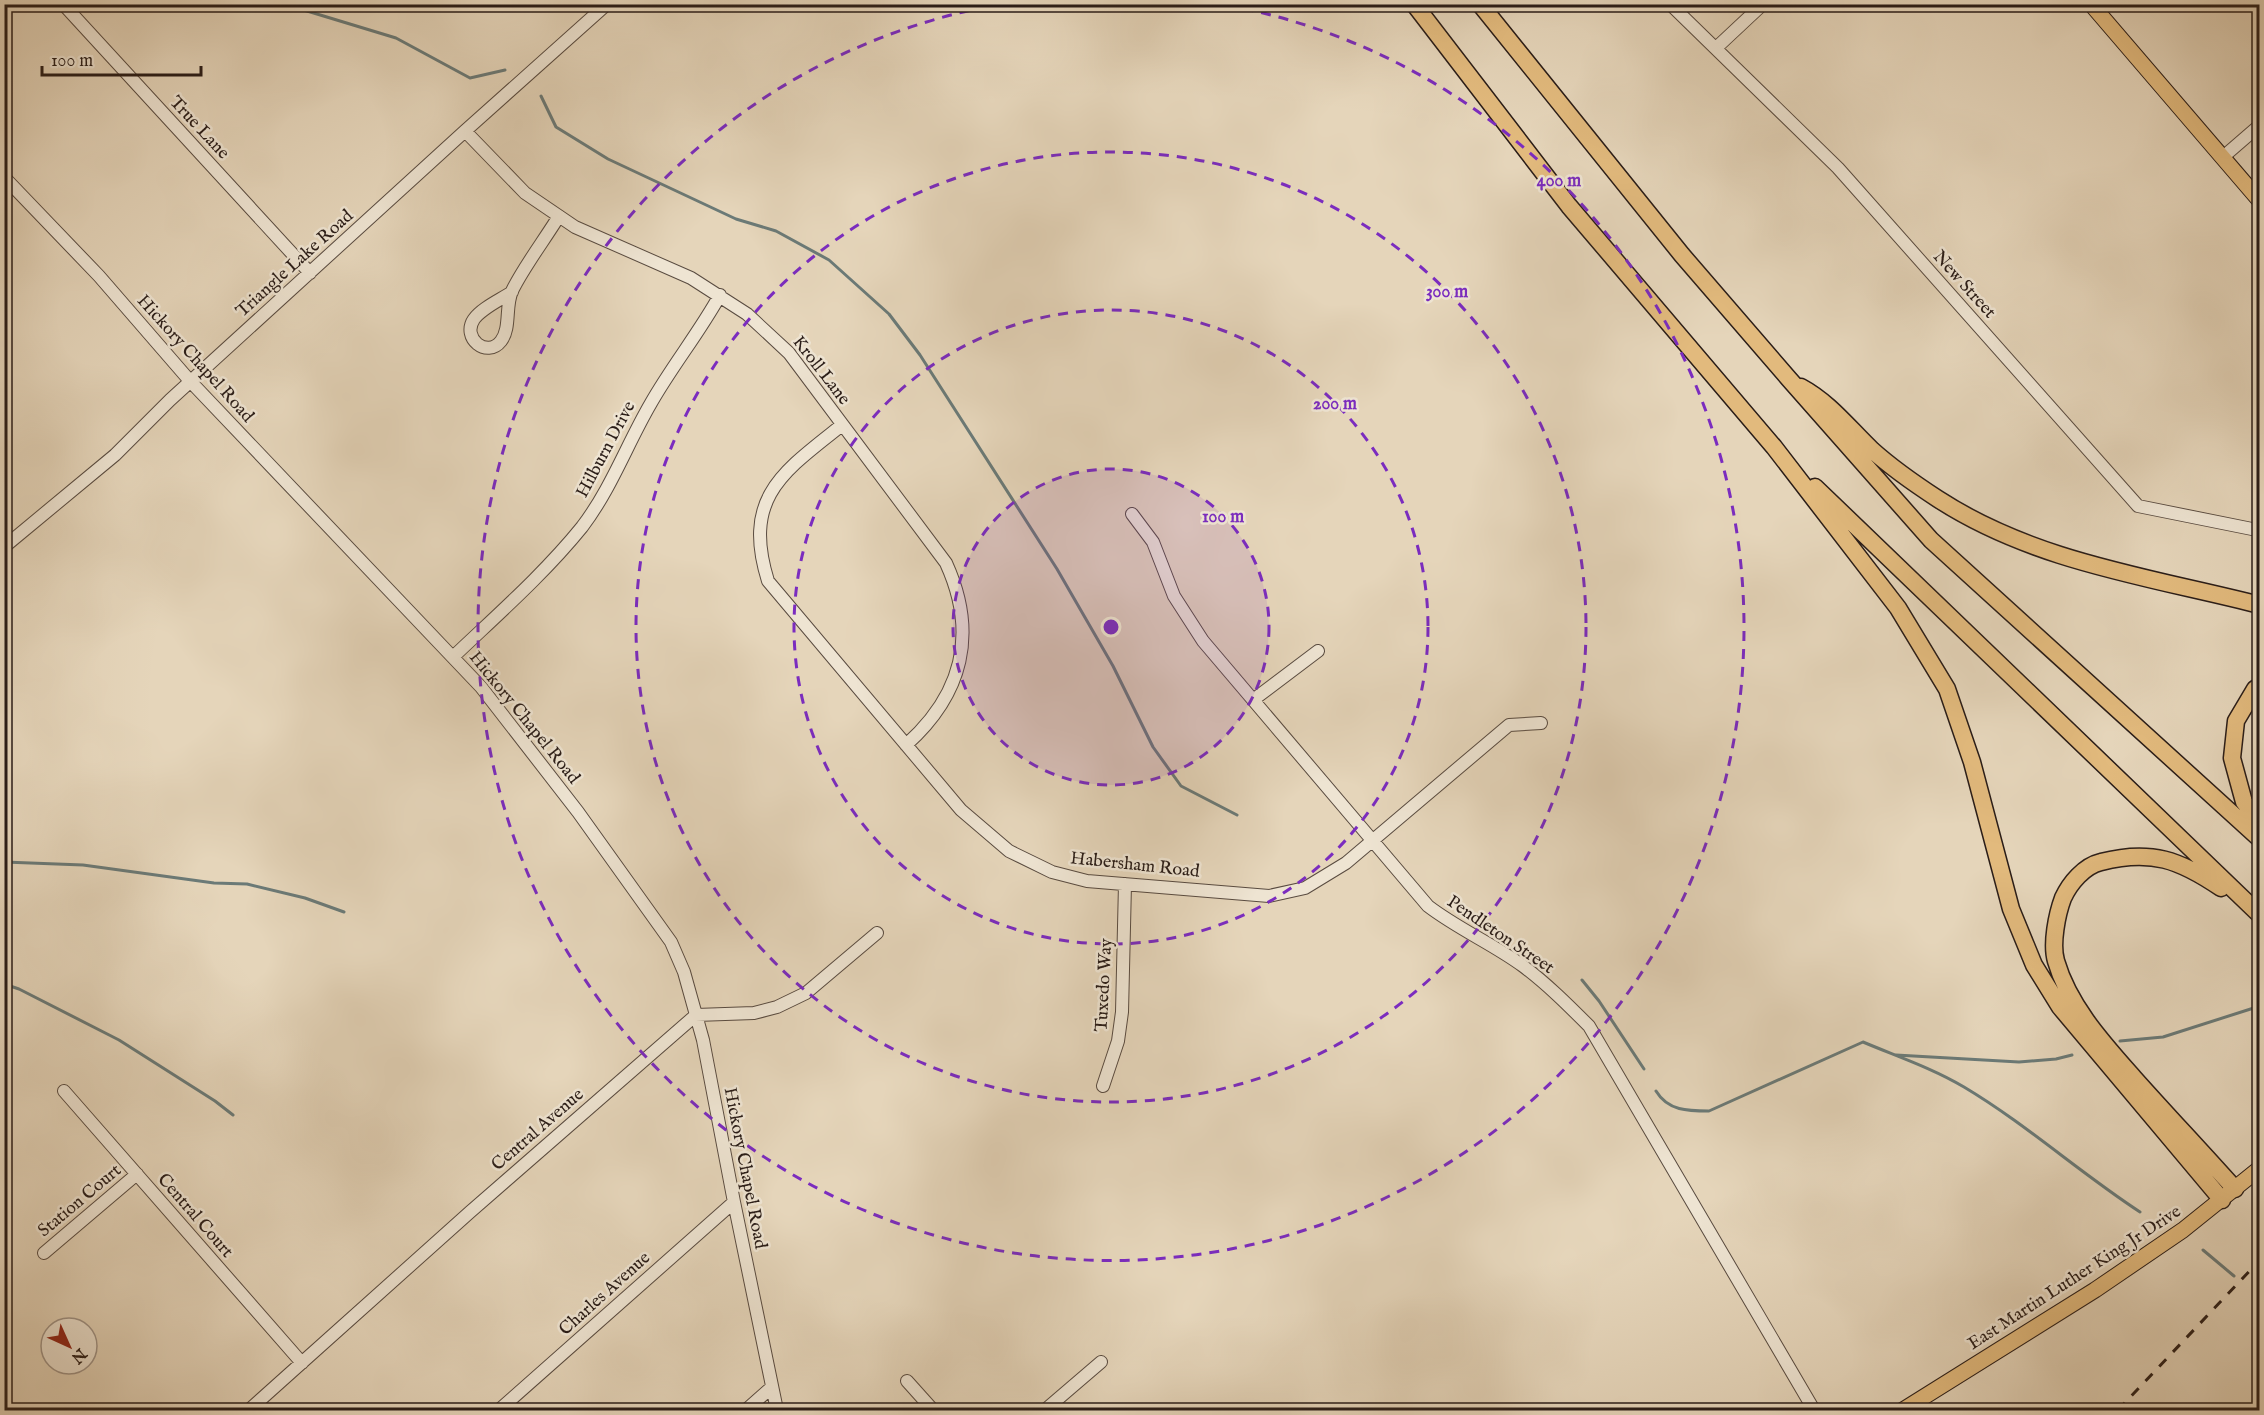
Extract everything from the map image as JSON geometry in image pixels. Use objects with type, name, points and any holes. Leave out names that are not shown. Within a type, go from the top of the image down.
[{"type":"highway","points":[[1414,4],[1569,206],[1774,447],[1898,608],[1947,689],[1972,762],[2011,909],[2034,964],[2054,999],[2229,1195]]},
{"type":"highway","points":[[1480,4],[1682,255],[1788,380],[1931,540],[2259,839]]},
{"type":"highway","points":[[1788,380],[1820,397],[1874,452],[1907,477],[1940,500],[1997,531],[2075,561],[2259,605]]},
{"type":"highway","points":[[1774,447],[2259,915]]},
{"type":"highway","points":[[2259,686],[2236,721],[2232,758],[2244,802],[2259,823]]},
{"type":"highway","points":[[2229,1195],[2078,1009],[2055,958],[2057,914],[2069,885],[2094,864],[2123,856],[2154,856],[2196,871],[2259,915]]},
{"type":"main road","points":[[2091,4],[2259,201]]},
{"type":"main road","name":"East Martin Luther King Jr Drive","points":[[1903,1410],[2095,1290],[2182,1230],[2229,1195],[2259,1168]]},
{"type":"street","name":"True Lane","points":[[63,4],[310,273]]},
{"type":"street","name":"Triangle Lake Road","points":[[4,547],[115,455],[190,381],[607,4]]},
{"type":"street","name":"New Street","points":[[1670,4],[1838,168],[2138,506],[2257,530],[2259,527]]},
{"type":"street","points":[[1716,48],[1763,4]]},
{"type":"street","points":[[2223,157],[2259,125]]},
{"type":"street","name":"Kroll Lane","points":[[465,131],[525,193],[575,227],[691,278],[747,314],[789,352],[946,563],[960,603],[963,642],[955,678],[936,714],[906,745]]},
{"type":"street","name":"Hickory Chapel Road","points":[[4,177],[99,276],[190,381],[481,687],[578,812],[671,942],[684,972],[703,1040],[777,1410]]},
{"type":"street","points":[[512,292],[476,316],[470,331],[471,337],[481,346],[487,348],[494,346],[503,338],[512,292],[559,216]]},
{"type":"street","name":"Hilburn Drive","points":[[453,657],[554,559],[583,525],[606,492],[652,400],[720,296]]},
{"type":"street","name":"Habersham Road","points":[[842,425],[788,467],[773,487],[760,523],[759,541],[768,581],[961,810],[1009,851],[1052,872],[1087,881],[1269,896],[1305,888],[1346,862],[1509,725],[1541,723]]},
{"type":"street","name":"Pendleton Street","points":[[1132,514],[1153,542],[1174,596],[1197,632],[1371,842],[1428,906],[1455,926],[1522,966],[1561,998],[1589,1026],[1814,1410]]},
{"type":"street","points":[[1253,700],[1318,651]]},
{"type":"street","name":"Tuxedo Way","points":[[1103,1086],[1115,1055],[1121,1022],[1125,884]]},
{"type":"street","points":[[696,1015],[754,1013],[777,1007],[806,993],[877,933]]},
{"type":"street","name":"Central Avenue","points":[[249,1410],[628,1072],[696,1015]]},
{"type":"street","name":"Central Court","points":[[63,1091],[302,1363]]},
{"type":"street","name":"Station Court","points":[[44,1253],[137,1174]]},
{"type":"street","name":"Charles Avenue","points":[[499,1410],[734,1202]]},
{"type":"street","points":[[1045,1410],[1101,1362]]},
{"type":"street","points":[[907,1380],[933,1410]]},
{"type":"street","points":[[746,1410],[772,1387]]},
{"type":"waterway","points":[[284,4],[396,38],[470,78],[505,70]]},
{"type":"waterway","points":[[541,96],[556,127],[608,159],[736,219],[776,231],[829,260],[889,314],[920,355],[1057,569],[1113,666],[1153,747],[1181,786],[1237,815]]},
{"type":"waterway","points":[[4,862],[83,865],[214,883],[247,884],[305,898],[344,912]]},
{"type":"waterway","points":[[1582,980],[1599,1001],[1644,1069]]},
{"type":"waterway","points":[[4,984],[19,989],[119,1040],[215,1101],[233,1115]]},
{"type":"waterway","points":[[2120,1041],[2163,1037],[2260,1006]]},
{"type":"waterway","points":[[1656,1091],[1666,1103],[1679,1109],[1709,1111],[1863,1042],[1927,1068],[1987,1101],[2140,1212]]},
{"type":"waterway","points":[[1896,1055],[2019,1062],[2056,1059],[2072,1055]]},
{"type":"waterway","points":[[2203,1250],[2234,1276]]},
{"type":"railway","points":[[2118,1410],[2260,1260]]}]
